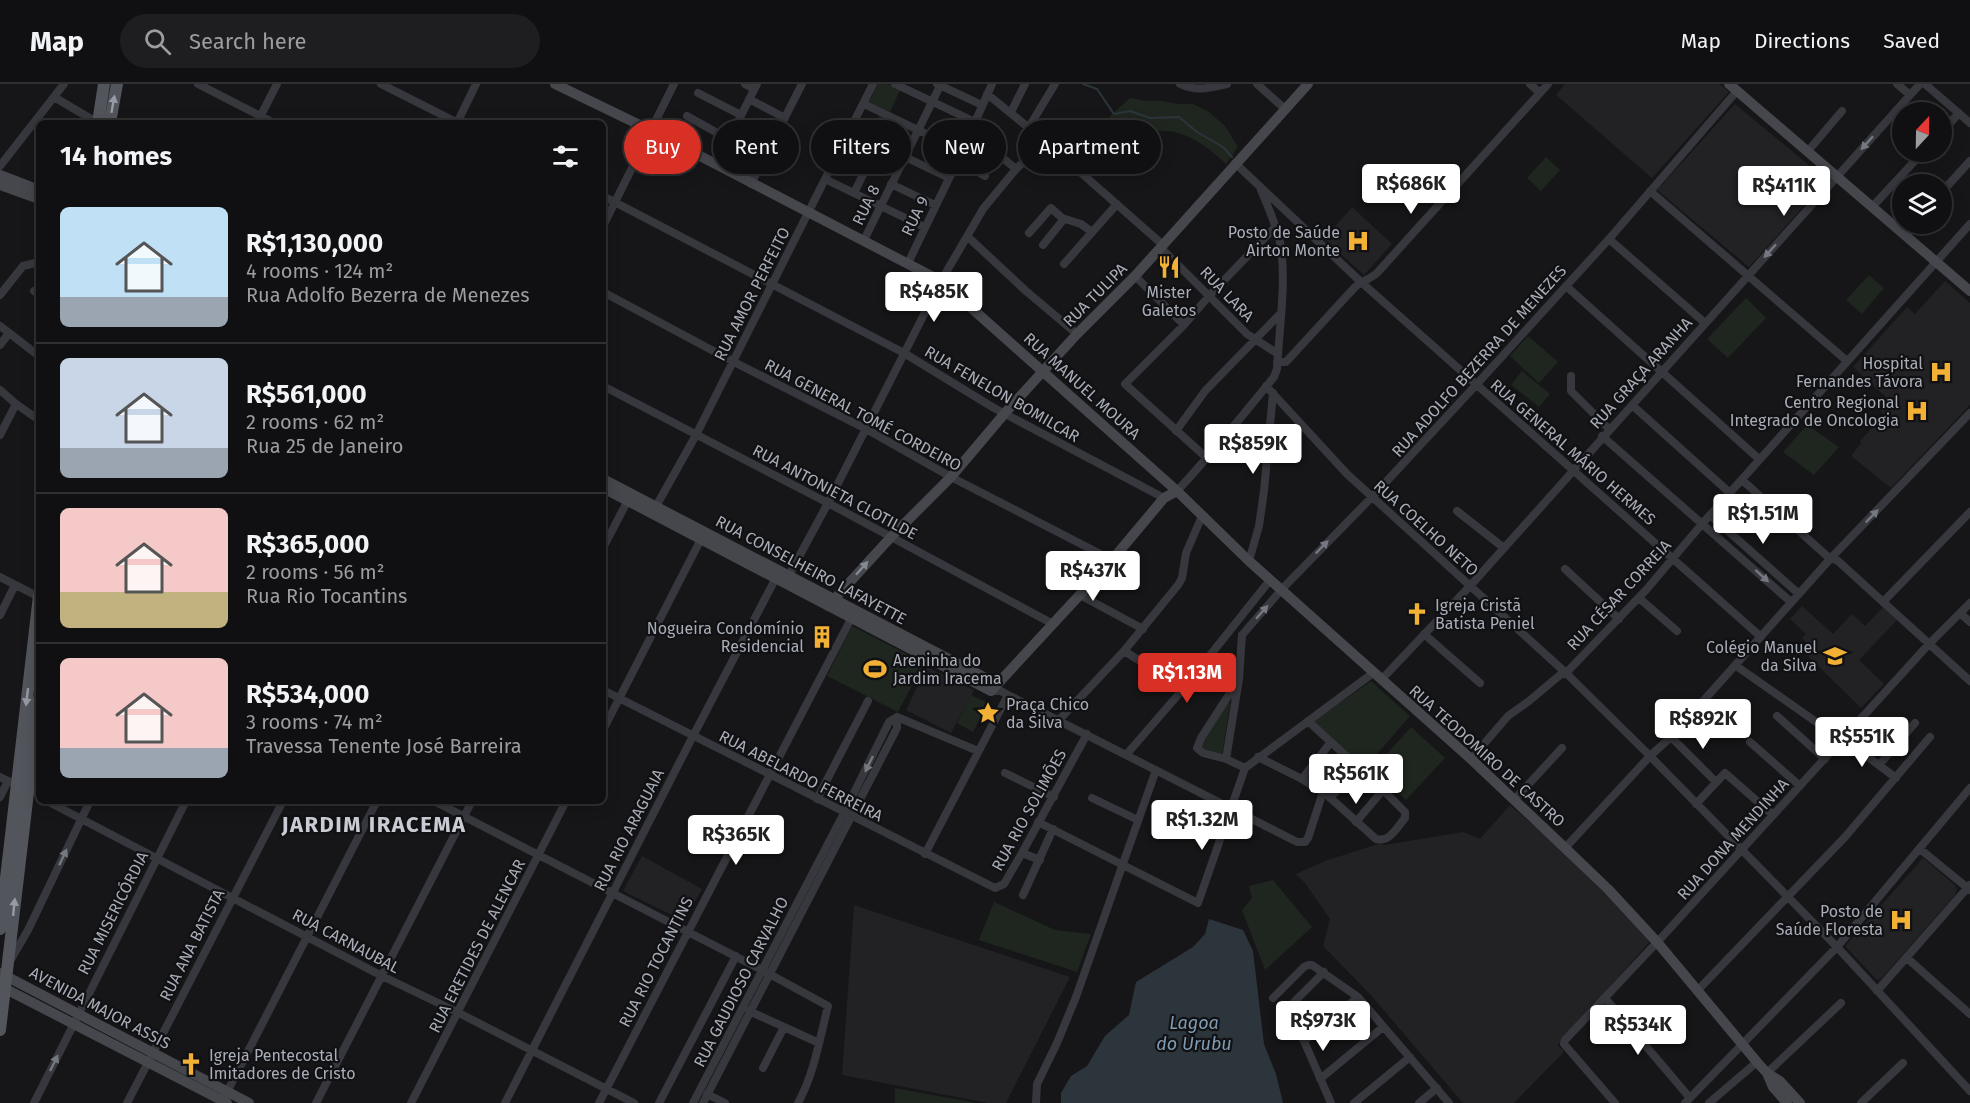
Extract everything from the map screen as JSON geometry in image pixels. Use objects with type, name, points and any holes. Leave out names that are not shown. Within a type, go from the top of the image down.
[{"type":"main road","points":[[98,120],[104,84]]},
{"type":"main road","points":[[111,120],[117,84]]},
{"type":"main road","points":[[0,929],[36,623]]},
{"type":"main road","points":[[0,1030],[17,786],[36,711]]},
{"type":"street","points":[[0,166],[64,84]]},
{"type":"street","points":[[198,84],[259,119],[277,84]]},
{"type":"street","points":[[381,84],[451,120]]},
{"type":"street","points":[[456,120],[476,84]]},
{"type":"street","name":"RUA MANUEL MOURA","points":[[555,84],[629,120]]},
{"type":"street","points":[[655,120],[674,84]]},
{"type":"street","points":[[738,120],[756,87],[745,84]]},
{"type":"street","points":[[751,184],[802,84]]},
{"type":"street","name":"RUA AMOR PERFEITO","points":[[654,510],[734,362],[873,84]]},
{"type":"street","points":[[895,84],[971,120]]},
{"type":"street","name":"RUA 9","points":[[976,120],[992,84]]},
{"type":"street","points":[[1011,112],[1025,84]]},
{"type":"street","points":[[1033,120],[1055,84]]},
{"type":"street","points":[[1180,84],[1200,90],[1227,84]]},
{"type":"street","points":[[1257,84],[1285,109]]},
{"type":"street","name":"RUA TULIPA","points":[[831,602],[951,477],[1005,413],[1077,334],[1162,247],[1308,84]]},
{"type":"street","points":[[1530,84],[1540,93]]},
{"type":"street","points":[[1277,358],[1286,362],[1361,282],[1377,273],[1548,84]]},
{"type":"street","points":[[1897,84],[1910,95]]},
{"type":"street","name":"RUA GRAÇA ARANHA","points":[[1122,863],[1198,903],[1245,768],[1308,721],[1377,676],[1424,634],[1504,549],[1602,436],[1920,84]]},
{"type":"street","points":[[1925,84],[1970,123]]},
{"type":"street","points":[[938,85],[982,105]]},
{"type":"street","name":"RUA 8","points":[[911,145],[938,85]]},
{"type":"street","points":[[1733,87],[1892,223]]},
{"type":"street","name":"RUA ADOLFO BEZERRA DE MENEZES","points":[[1242,635],[1282,589],[1372,497],[1566,286],[1650,191],[1733,87]]},
{"type":"street","points":[[698,93],[741,115]]},
{"type":"street","name":"RUA LARA","points":[[987,94],[1021,120]]},
{"type":"street","points":[[54,97],[93,120]]},
{"type":"street","points":[[749,99],[785,118]]},
{"type":"street","points":[[864,104],[923,132]]},
{"type":"street","points":[[1808,151],[1842,111]]},
{"type":"street","points":[[1952,121],[1959,113]]},
{"type":"street","points":[[687,116],[713,131]]},
{"type":"street","points":[[911,160],[949,178]]},
{"type":"street","points":[[1006,161],[1016,169]]},
{"type":"street","points":[[1952,181],[1970,161]]},
{"type":"street","points":[[1873,206],[1914,162]]},
{"type":"street","name":"RUA GENERAL MÁRIO HERMES","points":[[1235,164],[1361,282],[1761,637]]},
{"type":"street","name":"RUA RIO ARAGUAIA","points":[[505,1103],[693,736],[782,577],[828,503],[941,281],[983,209],[1016,169]]},
{"type":"street","points":[[606,220],[629,174]]},
{"type":"street","name":"RUA MANUEL MOURA","points":[[733,174],[908,262],[941,281],[1177,491]]},
{"type":"street","points":[[854,193],[863,174]]},
{"type":"street","name":"RUA 8","points":[[864,240],[896,174]]},
{"type":"street","name":"RUA 9","points":[[908,262],[951,174]]},
{"type":"street","name":"RUA LARA","points":[[1083,174],[1162,247],[1247,334],[1277,358]]},
{"type":"street","points":[[0,175],[36,189]]},
{"type":"street","points":[[825,180],[924,227]]},
{"type":"street","points":[[891,184],[935,205]]},
{"type":"street","points":[[0,185],[36,198]]},
{"type":"street","points":[[925,854],[978,751],[999,690],[1053,624],[1112,560],[1164,498],[1177,491],[1208,459],[1274,377],[1282,286],[1280,245],[1276,226],[1259,185]]},
{"type":"street","points":[[1650,191],[1847,361]]},
{"type":"street","name":"RUA FENELON BOMILCAR","points":[[606,198],[904,353],[1005,413],[1164,498]]},
{"type":"street","points":[[1064,264],[1117,204]]},
{"type":"street","points":[[1029,233],[1051,207],[1064,219],[1081,224],[1092,232]]},
{"type":"street","points":[[1043,245],[1064,219]]},
{"type":"street","name":"RUA CÉSAR CORREIA","points":[[1471,759],[1508,716],[1530,701],[1560,675],[1566,673],[1639,598],[1759,459],[1970,224]]},
{"type":"street","points":[[1208,459],[1125,384],[1184,325],[1276,226]]},
{"type":"street","points":[[1905,234],[1970,291]]},
{"type":"street","points":[[968,237],[1077,334]]},
{"type":"street","points":[[1608,239],[1705,323]]},
{"type":"street","points":[[0,295],[23,266],[35,263]]},
{"type":"street","points":[[1135,276],[1184,325]]},
{"type":"street","points":[[1566,286],[1759,459]]},
{"type":"street","name":"RUA GENERAL TOMÉ CORDEIRO","points":[[606,294],[1112,560]]},
{"type":"street","points":[[1176,431],[1205,391],[1280,314]]},
{"type":"street","points":[[0,326],[36,354]]},
{"type":"street","points":[[0,345],[9,333]]},
{"type":"street","points":[[1571,376],[1570,392],[1610,429]]},
{"type":"street","name":"RUA COELHO NETO","points":[[1266,387],[1328,454],[1372,497],[1566,673],[1650,756],[1837,948],[1970,1091]]},
{"type":"street","name":"RUA ANTONIETA CLOTILDE","points":[[606,388],[1053,624]]},
{"type":"street","points":[[0,390],[36,418]]},
{"type":"street","points":[[1249,561],[1259,526],[1274,393]]},
{"type":"street","points":[[0,435],[16,404]]},
{"type":"street","points":[[1632,405],[1730,493]]},
{"type":"street","points":[[1565,848],[1650,756],[1671,737],[1831,558],[1970,413]]},
{"type":"street","points":[[1602,436],[1791,602]]},
{"type":"street","points":[[1742,480],[1831,558],[1838,561],[1970,681]]},
{"type":"street","name":"RUA CONSELHEIRO LAFAYETTE","points":[[606,481],[630,497],[782,577],[1297,842],[1305,842],[1308,838],[1323,792]]},
{"type":"street","name":"RUA CONSELHEIRO LAFAYETTE","points":[[606,489],[630,497]]},
{"type":"street","name":"RUA TEODOMIRO DE CASTRO","points":[[1177,491],[1249,561],[1471,759],[1608,889],[1657,942],[1767,1073]]},
{"type":"street","points":[[606,542],[630,497]]},
{"type":"street","name":"RUA CONSELHEIRO LAFAYETTE","points":[[654,510],[701,539],[782,577]]},
{"type":"street","points":[[1457,511],[1504,549]]},
{"type":"street","points":[[1883,603],[1970,512]]},
{"type":"street","points":[[1710,515],[1799,594]]},
{"type":"street","points":[[1059,720],[1124,651],[1182,578],[1186,553],[1202,516]]},
{"type":"street","points":[[606,724],[701,539]]},
{"type":"street","points":[[1565,569],[1619,619]]},
{"type":"street","points":[[0,578],[36,596]]},
{"type":"street","points":[[1126,755],[1184,688],[1270,580]]},
{"type":"street","points":[[0,615],[15,585]]},
{"type":"street","points":[[1080,595],[1143,629]]},
{"type":"street","points":[[1639,598],[1677,631]]},
{"type":"street","name":"RUA DONA MENDINHA","points":[[1615,1103],[1564,1042],[1929,644],[1970,603]]},
{"type":"street","points":[[1960,613],[1970,622]]},
{"type":"street","name":"RUA RIO TOCANTINS","points":[[599,1103],[854,614]]},
{"type":"street","points":[[1226,759],[1239,679],[1242,635],[1233,628]]},
{"type":"street","points":[[1424,634],[1480,683]]},
{"type":"street","points":[[1124,651],[1184,688]]},
{"type":"street","points":[[1735,665],[1836,736],[1844,738],[1896,778]]},
{"type":"street","points":[[1239,679],[1197,748],[1203,753],[1226,759],[1245,768]]},
{"type":"street","name":"RUA ABELARDO FERREIRA","points":[[606,692],[988,885]]},
{"type":"street","points":[[817,799],[868,701]]},
{"type":"street","points":[[1778,716],[1825,759]]},
{"type":"street","name":"RUA GAUDIOSO CARVALHO","points":[[693,1103],[897,728],[897,717],[978,751]]},
{"type":"street","points":[[1258,757],[1323,792],[1379,840],[1387,839],[1406,815],[1383,790],[1308,721]]},
{"type":"street","points":[[1880,765],[1915,723]]},
{"type":"street","name":"RUA RIO SOLIMÕES","points":[[988,885],[995,888],[1004,884],[1087,734]]},
{"type":"street","points":[[1671,737],[1716,782]]},
{"type":"street","points":[[1697,991],[1845,837],[1930,737]]},
{"type":"street","points":[[1302,779],[1331,742]]},
{"type":"street","points":[[1750,742],[1800,786]]},
{"type":"street","points":[[1514,800],[1562,748]]},
{"type":"street","points":[[1330,798],[1358,767]]},
{"type":"street","points":[[1036,1103],[1037,1084],[1058,1043],[1076,997],[1156,770]]},
{"type":"street","points":[[1005,773],[1054,797]]},
{"type":"street","points":[[1696,804],[1725,773],[1773,815]]},
{"type":"street","points":[[0,777],[36,796]]},
{"type":"street","points":[[0,797],[17,786]]},
{"type":"street","points":[[1605,998],[1687,1100],[1837,948],[1970,788]]},
{"type":"street","points":[[1356,822],[1383,790]]},
{"type":"street","points":[[1092,798],[1138,820]]},
{"type":"street","name":"RUA CARNAUBAL","points":[[53,804],[382,976],[633,1103]]},
{"type":"street","points":[[4,978],[88,804]]},
{"type":"street","name":"RUA MISERICÓRDIA","points":[[34,1103],[184,804]]},
{"type":"street","name":"RUA ANA BATISTA","points":[[127,1103],[281,804]]},
{"type":"street","points":[[224,1099],[375,804]]},
{"type":"street","points":[[440,804],[736,956],[828,1006],[804,1093],[798,1103]]},
{"type":"street","points":[[316,1103],[470,804]]},
{"type":"street","name":"RUA ERETIDES DE ALENCAR","points":[[411,1103],[457,1012],[494,946],[564,804]]},
{"type":"street","points":[[1038,822],[1122,863]]},
{"type":"street","points":[[1023,895],[1053,829]]},
{"type":"street","points":[[1877,991],[1969,888],[1920,849]]},
{"type":"street","points":[[1022,853],[1040,860]]},
{"type":"street","points":[[659,1103],[736,956]]},
{"type":"street","points":[[1907,958],[1970,1014]]},
{"type":"street","points":[[1273,998],[1308,965],[1324,972],[1358,997],[1449,1103]]},
{"type":"street","name":"RUA GAUDIOSO CARVALHO","points":[[703,1103],[750,1011],[765,972]]},
{"type":"street","points":[[1294,1002],[1324,972]]},
{"type":"street","name":"AVENIDA MAJOR ASSIS","points":[[4,978],[224,1099],[249,1103]]},
{"type":"street","points":[[1304,1041],[1358,997]]},
{"type":"street","points":[[1767,1073],[1841,1003]]},
{"type":"street","points":[[750,1011],[819,1043]]},
{"type":"street","points":[[1289,1015],[1304,1041],[1331,1103]]},
{"type":"street","points":[[763,1068],[784,1027]]},
{"type":"street","points":[[1320,1079],[1383,1027]]},
{"type":"street","points":[[1354,1103],[1410,1057]]},
{"type":"street","points":[[1709,1103],[1757,1062]]},
{"type":"street","points":[[1862,1103],[1903,1063]]},
{"type":"street","points":[[1767,1073],[1773,1087],[1787,1103]]},
{"type":"street","points":[[1767,1073],[1780,1080],[1800,1103]]},
{"type":"street","points":[[1419,1103],[1437,1088]]},
{"type":"street","points":[[707,1094],[725,1103]]},
{"type":"shaded area","points":[[878,84],[888,84],[900,90],[890,112],[869,102]]},
{"type":"shaded area","points":[[1565,84],[1720,84],[1729,92],[1652,178],[1556,95]]},
{"type":"shaded area","points":[[1130,98],[1193,104],[1209,112],[1225,126],[1238,147],[1226,164],[1187,136],[1161,131],[1161,120],[1108,120]]},
{"type":"shaded area","points":[[1735,104],[1827,180],[1749,267],[1657,190]]},
{"type":"shaded area","points":[[879,115],[890,120],[877,120]]},
{"type":"shaded area","points":[[1546,157],[1560,170],[1541,191],[1527,178]]},
{"type":"shaded area","name":"Posto de Saúde Airton Monte","points":[[1352,207],[1392,244],[1364,275],[1324,239]]},
{"type":"shaded area","points":[[1869,275],[1884,288],[1862,314],[1846,300]]},
{"type":"shaded area","points":[[1945,281],[1970,303],[1970,405],[1891,488],[1851,456],[1861,443],[1860,441],[1884,415],[1877,407],[1886,397],[1853,367],[1907,307],[1915,314]]},
{"type":"shaded area","points":[[1746,298],[1766,318],[1728,358],[1707,339]]},
{"type":"shaded area","points":[[1528,336],[1558,362],[1539,383],[1510,356]]},
{"type":"shaded area","points":[[1522,371],[1550,394],[1539,407],[1511,385]]},
{"type":"shaded area","points":[[1807,425],[1839,447],[1814,475],[1783,452]]},
{"type":"shaded area","name":"Colégio Manuel da Silva","points":[[1802,606],[1833,634],[1852,614],[1865,626],[1883,607],[1897,620],[1859,660],[1884,684],[1861,708],[1804,652],[1810,646],[1802,638],[1806,634],[1790,619]]},
{"type":"shaded area","name":"Areninha do Jardim Iracema","points":[[852,626],[924,663],[898,712],[827,676]]},
{"type":"shaded area","points":[[927,667],[974,690],[951,733],[906,710]]},
{"type":"shaded area","points":[[1371,681],[1410,716],[1364,769],[1313,722]]},
{"type":"shaded area","points":[[971,695],[988,703],[973,732],[957,723]]},
{"type":"shaded area","points":[[1230,703],[1222,756],[1201,748],[1200,742]]},
{"type":"shaded area","points":[[1411,727],[1445,758],[1406,800],[1372,770]]},
{"type":"shaded area","points":[[1510,805],[1600,883],[1652,939],[1558,1045],[1564,1052],[1514,1103],[1463,1103],[1370,994],[1323,946],[1330,919],[1296,874],[1325,861],[1378,844],[1384,845],[1463,832],[1480,839]]},
{"type":"shaded area","points":[[642,856],[702,889],[684,921],[623,891]]},
{"type":"shaded area","name":"Posto de Saúde Floresta","points":[[1923,858],[1955,885],[1957,890],[1881,979],[1877,980],[1846,945]]},
{"type":"shaded area","points":[[1273,880],[1312,927],[1265,970],[1242,910],[1252,898],[1249,886]]},
{"type":"shaded area","points":[[994,902],[1055,930],[1091,934],[1077,972],[979,940]]},
{"type":"shaded area","points":[[854,905],[1070,977],[1006,1103],[988,1103],[842,1075]]},
{"type":"shaded area","points":[[895,1088],[977,1103],[895,1103]]},
{"type":"water","name":"Lagoa do Urubu","points":[[1209,919],[1243,930],[1253,951],[1264,1044],[1276,1074],[1283,1103],[1061,1103],[1061,1093],[1071,1076],[1087,1066],[1105,1036],[1129,1015],[1136,982],[1193,947],[1205,934]]},
{"type":"waterway","points":[[1083,84],[1097,89],[1114,114],[1130,111],[1150,118],[1179,117],[1197,132],[1223,147],[1232,157]]},
{"type":"place","name":"Posto de Saúde Airton Monte","points":[[1358,241]]},
{"type":"place","name":"Mister Galetos","points":[[1169,267]]},
{"type":"place","name":"Hospital Fernandes Távora","points":[[1941,372]]},
{"type":"place","name":"Centro Regional Integrado de Oncologia","points":[[1917,411]]},
{"type":"place","name":"Igreja Cristã Batista Peniel","points":[[1417,614]]},
{"type":"place","name":"Nogueira Condomínio Residencial","points":[[822,637]]},
{"type":"place","name":"Colégio Manuel da Silva","points":[[1835,656]]},
{"type":"place","name":"Areninha do Jardim Iracema","points":[[875,669]]},
{"type":"place","name":"Praça Chico da Silva","points":[[988,713]]},
{"type":"place","name":"Posto de Saúde Floresta","points":[[1901,920]]},
{"type":"place","name":"Igreja Pentecostal Imitadores de Cristo","points":[[191,1064]]},
{"type":"district","name":"JARDIM IRACEMA","points":[[374,824]]}]
